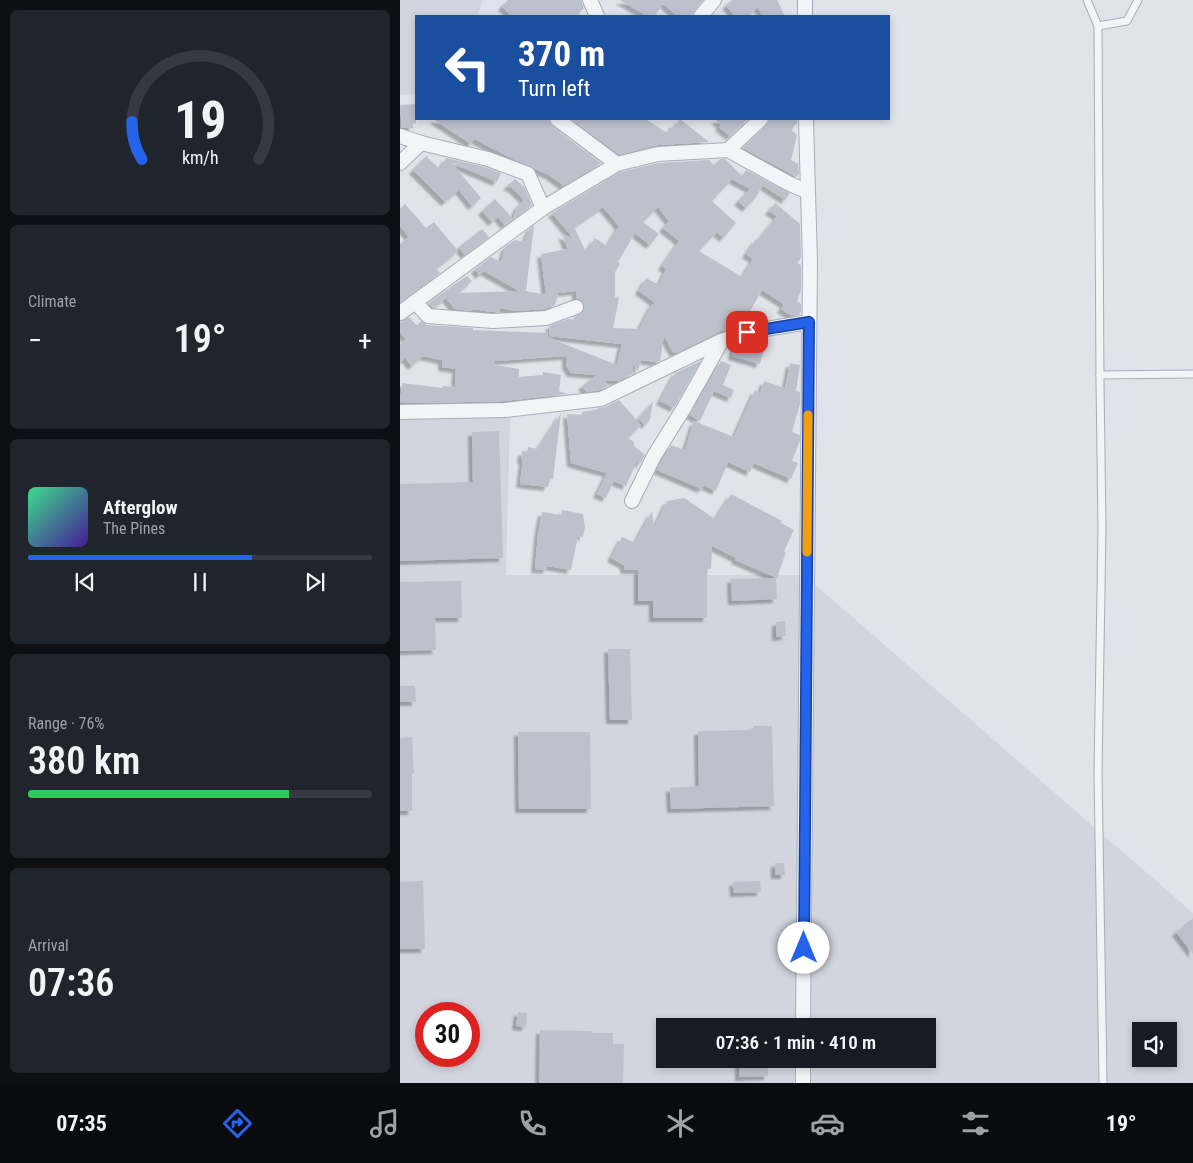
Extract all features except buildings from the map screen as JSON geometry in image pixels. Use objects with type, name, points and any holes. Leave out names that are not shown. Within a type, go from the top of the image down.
[{"type":"street","points":[[590,0],[596,15]]},
{"type":"street","points":[[702,15],[714,0]]},
{"type":"street","points":[[805,0],[805,15]]},
{"type":"street","points":[[558,120],[617,164]]},
{"type":"street","points":[[728,150],[760,120]]},
{"type":"street","points":[[803,1018],[809,322],[806,120]]},
{"type":"street","points":[[400,136],[488,159],[528,174],[543,208]]},
{"type":"street","points":[[400,163],[421,143]]},
{"type":"street","points":[[400,313],[543,208],[617,164],[658,154],[728,150],[808,192]]},
{"type":"street","points":[[415,302],[428,316],[493,321],[546,318],[576,307]]},
{"type":"street","points":[[400,412],[506,410],[602,399],[721,341],[747,332],[809,322]]},
{"type":"street","points":[[632,501],[654,456],[684,408],[721,341]]},
{"type":"street","points":[[803,1068],[803,1083]]},
{"type":"lane","points":[[1087,0],[1098,26],[1102,528],[1098,773],[1103,1083]]},
{"type":"lane","points":[[1098,26],[1127,21],[1138,0]]},
{"type":"lane","points":[[1100,375],[1193,374]]},
{"type":"shaded area","points":[[400,0],[483,0],[477,15],[415,15],[415,94],[400,95]]},
{"type":"shaded area","points":[[400,418],[510,418],[506,575],[804,575],[1193,913],[1193,1083],[400,1083]]},
{"type":"slow traffic","points":[[807,552],[808,415]]},
{"type":"route","points":[[747,332],[809,322],[804,948]]}]
